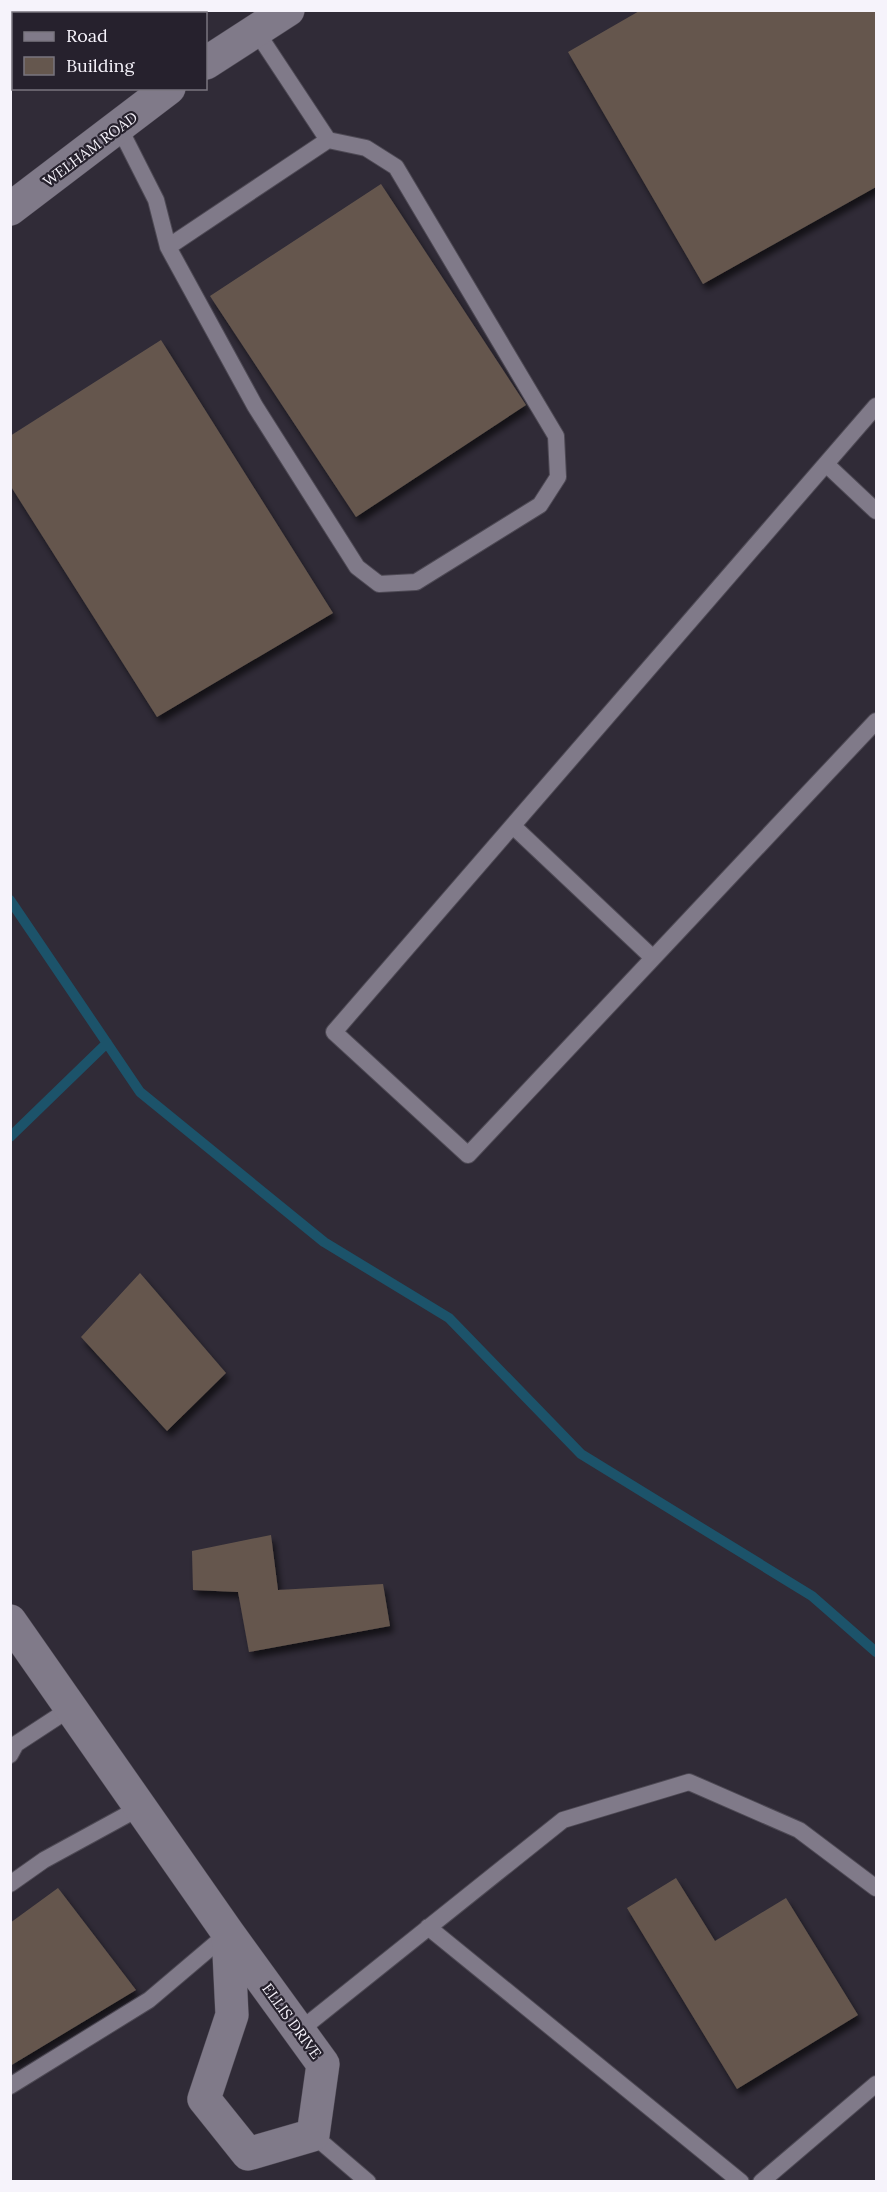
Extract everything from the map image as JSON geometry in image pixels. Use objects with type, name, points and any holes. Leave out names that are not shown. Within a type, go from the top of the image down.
[{"type":"street","points":[[207,62],[288,10]]},
{"type":"street","name":"WELHAM ROAD","points":[[10,209],[119,127],[159,92]]},
{"type":"street","name":"ELLIS DRIVE","points":[[10,1621],[228,1933],[323,2064],[313,2135]]},
{"type":"street","points":[[228,1933],[232,2015],[204,2099],[248,2154],[313,2135]]},
{"type":"lane","points":[[119,127],[156,200],[168,247],[255,406],[357,567],[379,584],[416,582],[540,505],[558,477],[556,436],[396,167],[366,148],[328,140],[256,31]]},
{"type":"lane","points":[[168,247],[328,140]]},
{"type":"lane","points":[[876,406],[334,1032],[468,1155],[876,721]]},
{"type":"lane","points":[[826,465],[876,511]]},
{"type":"lane","points":[[513,826],[653,958]]},
{"type":"lane","points":[[10,1755],[16,1744],[71,1708]]},
{"type":"lane","points":[[299,2031],[563,1820],[689,1782],[799,1830],[876,1888]]},
{"type":"lane","points":[[10,1884],[44,1860],[141,1808]]},
{"type":"lane","points":[[428,1927],[741,2181]]},
{"type":"lane","points":[[10,2085],[149,2000],[228,1933]]},
{"type":"lane","points":[[761,2181],[876,2084]]},
{"type":"lane","points":[[313,2135],[368,2181]]},
{"type":"building","points":[[641,10],[876,10],[876,187],[703,284],[568,52]]},
{"type":"building","points":[[381,184],[526,405],[356,517],[210,296]]},
{"type":"building","points":[[161,340],[333,613],[157,717],[10,485],[10,436]]},
{"type":"building","points":[[140,1273],[226,1373],[167,1431],[81,1337]]},
{"type":"building","points":[[271,1535],[278,1590],[383,1584],[390,1626],[249,1652],[238,1592],[193,1590],[192,1551]]},
{"type":"building","points":[[676,1878],[715,1941],[786,1898],[858,2015],[737,2089],[627,1908]]},
{"type":"building","points":[[58,1888],[136,1990],[10,2066],[10,1923]]},
{"type":"waterway","points":[[10,900],[140,1092],[324,1242],[449,1318],[581,1454],[812,1596],[876,1652]]},
{"type":"waterway","points":[[10,1137],[107,1043]]}]
